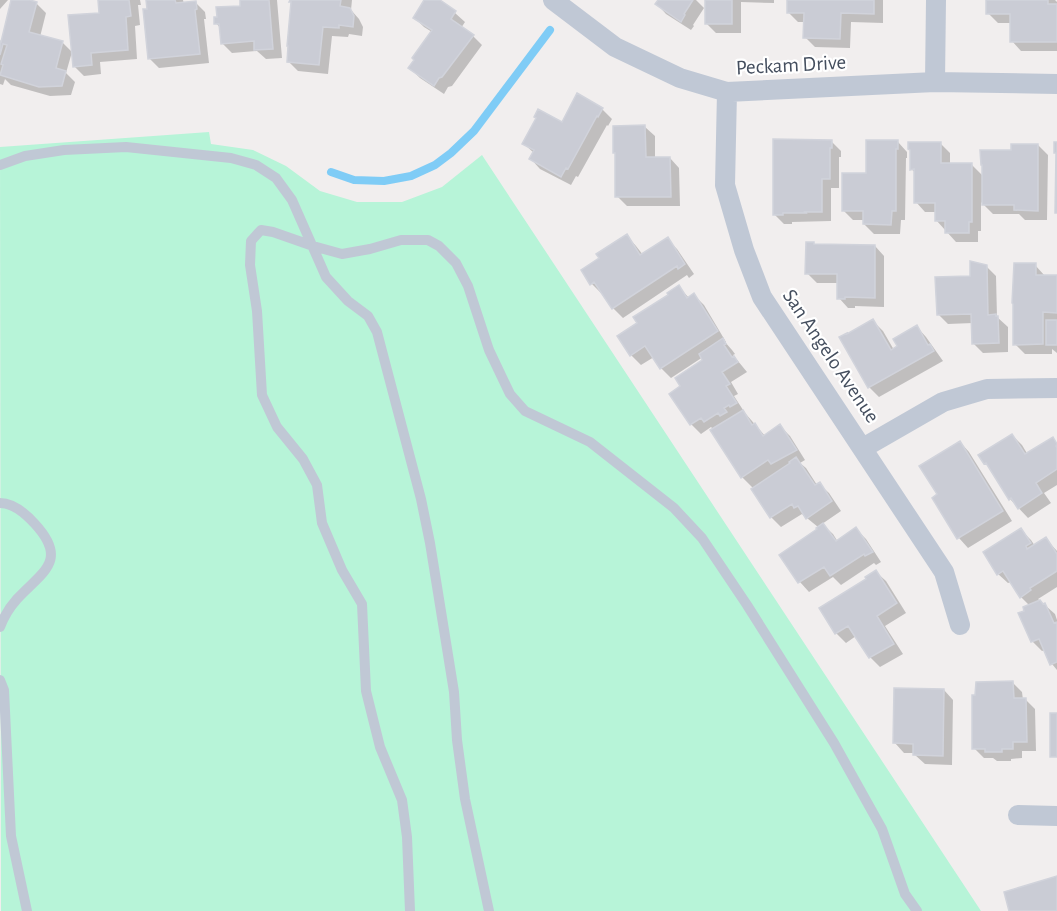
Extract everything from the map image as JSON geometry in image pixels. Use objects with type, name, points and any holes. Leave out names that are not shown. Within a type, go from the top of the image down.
[{"type":"street","name":"Peckam Drive","points":[[553,0],[615,47],[680,78],[727,92],[935,82],[1057,84]]},
{"type":"street","points":[[935,82],[936,0]]},
{"type":"street","name":"San Angelo Avenue","points":[[727,92],[725,185],[762,297],[944,572],[960,625]]},
{"type":"street","points":[[863,448],[943,402],[987,389],[1057,388]]},
{"type":"street","points":[[1018,815],[1057,816]]},
{"type":"lane","points":[[0,165],[25,156],[64,150],[126,147],[231,158],[256,165],[276,178],[292,200],[326,277],[348,301],[368,316],[377,332],[421,499],[430,543],[454,692],[457,740],[465,799],[489,911]]},
{"type":"lane","points":[[410,911],[407,837],[402,800],[380,747],[366,691],[362,604],[342,570],[322,523],[317,485],[303,459],[277,427],[262,395],[257,311],[249,265],[252,241],[261,230],[342,254],[401,240],[428,240],[440,246],[456,263],[468,286],[489,350],[510,394],[525,411],[590,442],[674,508],[702,538],[834,743],[882,829],[905,894],[917,911]]},
{"type":"lane","points":[[0,503],[16,507],[33,521],[46,537],[51,548],[50,561],[45,572],[6,612],[0,627]]},
{"type":"lane","points":[[0,680],[4,690],[10,836],[27,911]]},
{"type":"green space","points":[[209,132],[211,144],[253,150],[286,166],[320,191],[357,202],[402,202],[442,187],[482,155],[981,911],[1,911],[0,147]]},
{"type":"building","points":[[11,0],[37,2],[29,32],[63,41],[56,68],[66,71],[62,86],[39,87],[0,75],[7,45],[3,44],[0,55],[0,41]]},
{"type":"building","points":[[98,0],[129,0],[131,16],[126,17],[128,50],[91,53],[92,65],[73,67],[68,15],[99,13]]},
{"type":"building","points":[[146,0],[175,0],[176,3],[196,1],[200,54],[148,59],[143,9],[147,9]]},
{"type":"building","points":[[240,0],[269,0],[273,49],[254,50],[254,41],[221,44],[219,24],[214,24],[214,17],[217,17],[216,7],[240,6]]},
{"type":"building","points":[[290,0],[341,0],[340,6],[350,8],[354,16],[353,27],[339,25],[339,28],[323,27],[319,65],[287,62]]},
{"type":"building","points":[[424,0],[440,0],[456,11],[451,19],[474,35],[434,86],[408,68],[414,60],[412,58],[432,30],[413,18]]},
{"type":"building","points":[[658,0],[693,0],[681,22],[655,4]]},
{"type":"building","points":[[705,0],[732,0],[732,24],[705,24]]},
{"type":"building","points":[[787,0],[874,0],[874,14],[841,13],[840,39],[803,38],[804,13],[787,13]]},
{"type":"building","points":[[986,0],[1048,0],[1048,4],[1057,4],[1057,42],[1010,42],[1010,14],[986,14]]},
{"type":"building","points":[[577,93],[603,108],[568,169],[566,168],[561,177],[529,159],[534,150],[522,144],[536,118],[534,117],[538,109],[562,122]]},
{"type":"building","points":[[645,125],[646,157],[670,157],[671,197],[615,197],[613,126]]},
{"type":"building","points":[[773,139],[832,140],[830,179],[822,179],[822,212],[773,215]]},
{"type":"building","points":[[866,140],[898,140],[896,211],[892,211],[891,225],[863,224],[863,211],[842,211],[842,173],[866,173]]},
{"type":"building","points":[[908,142],[941,142],[941,163],[972,163],[972,222],[969,222],[969,233],[945,233],[945,221],[935,221],[935,203],[914,203],[914,169],[910,170]]},
{"type":"building","points":[[1054,142],[1057,142],[1057,213],[1055,213],[1056,153],[1054,153]]},
{"type":"building","points":[[1011,144],[1038,144],[1038,211],[1014,210],[1014,205],[982,205],[980,150],[1011,150]]},
{"type":"building","points":[[627,234],[640,255],[668,237],[685,264],[678,269],[677,266],[612,309],[594,282],[590,285],[581,270],[599,258],[596,254]]},
{"type":"building","points":[[806,242],[875,245],[875,298],[837,299],[837,274],[805,274]]},
{"type":"building","points":[[970,261],[987,265],[988,315],[998,316],[999,343],[972,344],[971,314],[937,315],[935,277],[970,276]]},
{"type":"building","points":[[1014,263],[1036,263],[1036,275],[1057,275],[1057,313],[1043,312],[1043,344],[1013,345]]},
{"type":"building","points":[[679,285],[687,298],[694,293],[718,331],[660,369],[645,346],[630,356],[617,336],[637,323],[633,317],[668,295],[667,293]]},
{"type":"building","points":[[873,319],[891,350],[897,346],[893,339],[917,325],[934,351],[868,388],[839,337]]},
{"type":"building","points":[[1046,320],[1057,320],[1057,345],[1046,345]]},
{"type":"building","points":[[723,338],[726,344],[724,345],[738,362],[722,372],[730,384],[726,386],[737,403],[724,408],[727,412],[720,416],[718,413],[704,422],[701,418],[690,425],[669,394],[680,386],[675,378],[702,360],[699,354]]},
{"type":"building","points":[[743,410],[752,425],[755,423],[763,436],[780,424],[797,450],[771,464],[768,460],[741,478],[710,430]]},
{"type":"building","points":[[1012,434],[1025,454],[1053,437],[1057,444],[1057,469],[1036,483],[1042,493],[1018,509],[1011,498],[1009,500],[986,463],[984,464],[978,455]]},
{"type":"building","points":[[960,441],[1003,511],[957,539],[932,498],[937,494],[919,466]]},
{"type":"building","points":[[796,457],[815,485],[820,482],[832,501],[806,519],[798,506],[794,508],[792,504],[770,518],[751,489]]},
{"type":"building","points":[[823,523],[836,541],[856,527],[873,552],[865,556],[864,554],[830,576],[824,567],[798,583],[779,555]]},
{"type":"building","points":[[1021,528],[1031,543],[1026,546],[1027,549],[1046,537],[1057,554],[1057,571],[1030,588],[1031,590],[1020,598],[1003,571],[997,575],[983,552]]},
{"type":"building","points":[[876,570],[897,603],[877,616],[894,644],[869,658],[848,626],[835,634],[819,608],[866,579],[865,577]]},
{"type":"building","points":[[1040,600],[1043,604],[1045,603],[1054,623],[1057,622],[1057,662],[1050,665],[1039,639],[1031,642],[1018,613],[1024,611],[1023,607]]},
{"type":"building","points":[[1013,681],[1014,698],[1026,698],[1027,742],[1013,742],[1013,749],[1002,749],[1002,752],[972,749],[972,695],[975,695],[976,682]]},
{"type":"building","points":[[894,688],[944,689],[943,756],[913,755],[913,744],[893,743]]},
{"type":"building","points":[[1050,713],[1057,713],[1057,757],[1050,757]]},
{"type":"building","points":[[1057,876],[1057,911],[1009,911],[1004,892]]},
{"type":"waterway","points":[[331,172],[354,180],[384,181],[411,176],[435,165],[474,131],[550,30]]}]
